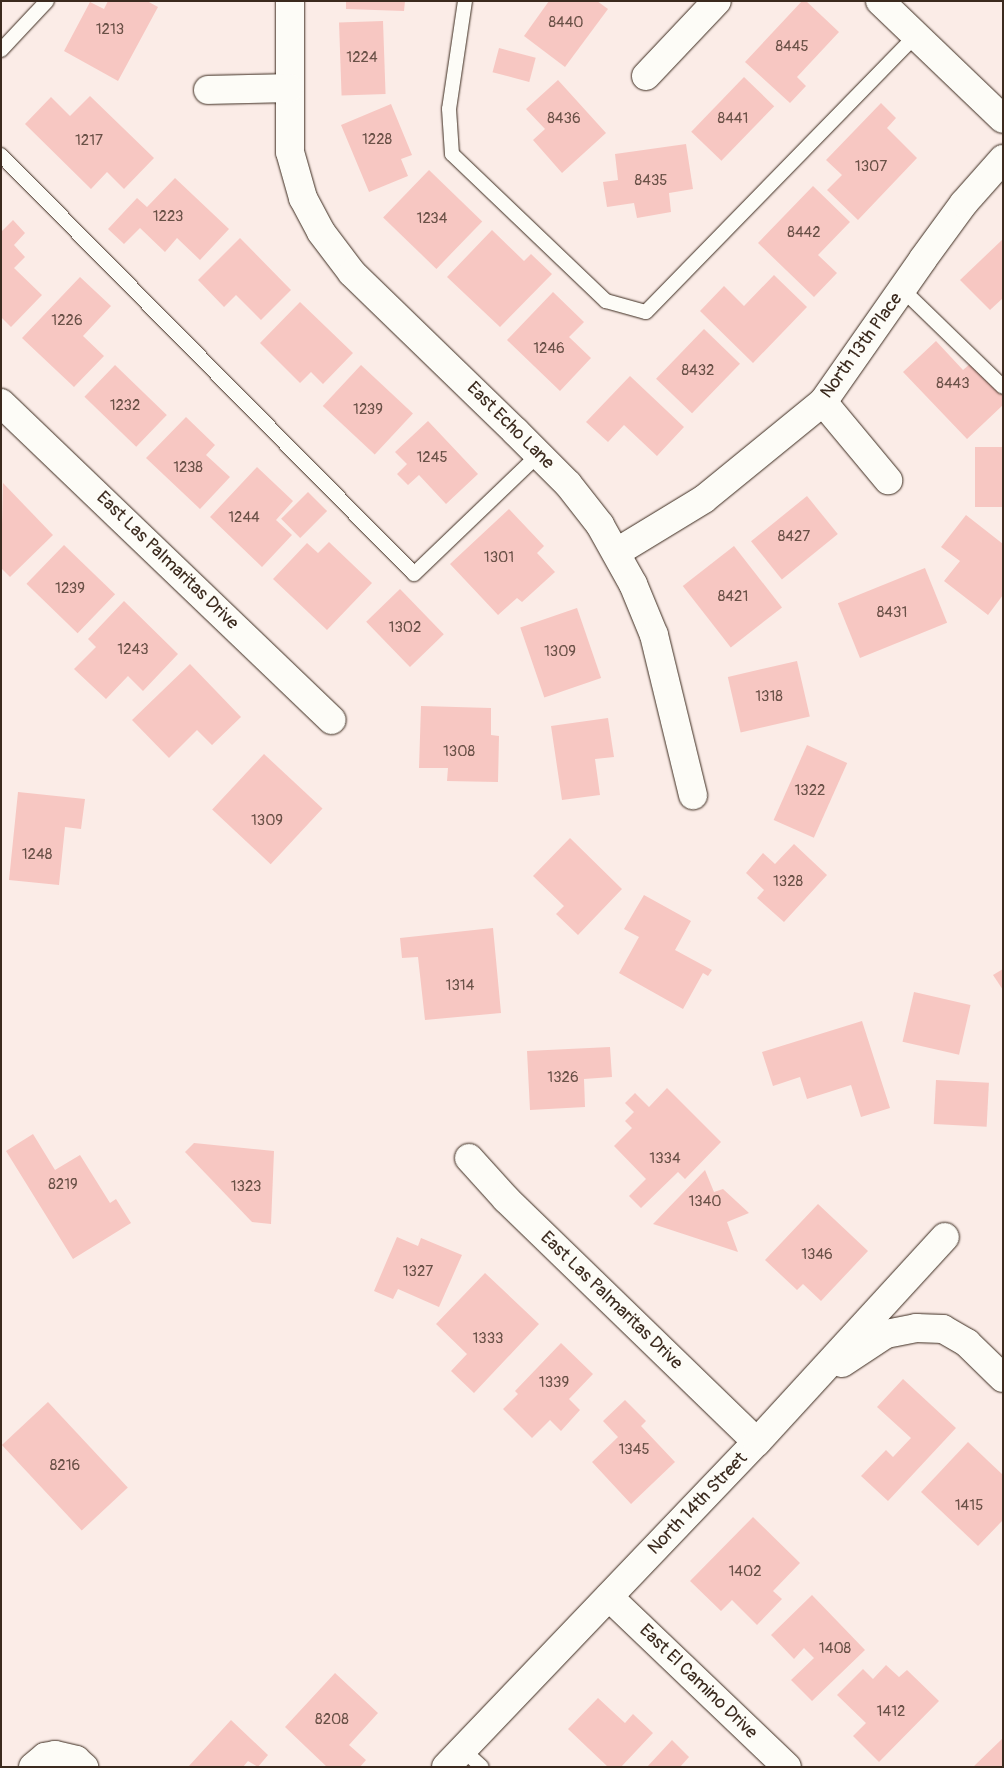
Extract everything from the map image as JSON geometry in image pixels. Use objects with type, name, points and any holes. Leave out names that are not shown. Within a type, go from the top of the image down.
[{"type":"street","name":"East Echo Lane","points":[[290,1],[290,152],[303,198],[321,232],[352,273],[568,484],[617,552],[654,635],[693,795]]},
{"type":"street","points":[[646,76],[717,1]]},
{"type":"street","points":[[880,1],[914,36],[1003,119]]},
{"type":"street","points":[[208,90],[290,88]]},
{"type":"street","name":"North 13th Place","points":[[617,552],[704,499],[823,402],[964,204],[1003,159]]},
{"type":"street","points":[[823,402],[888,480]]},
{"type":"street","name":"East Las Palmaritas Drive","points":[[1,403],[332,720]]},
{"type":"street","name":"East Las Palmaritas Drive","points":[[469,1158],[506,1199],[756,1442]]},
{"type":"street","name":"North 14th Street","points":[[464,1761],[609,1597],[756,1442],[945,1237]]},
{"type":"street","points":[[805,1387],[886,1334],[916,1328],[944,1329],[967,1343],[1003,1378]]},
{"type":"street","name":"East El Camino Drive","points":[[609,1597],[787,1767]]},
{"type":"street","points":[[33,1767],[45,1757],[56,1755],[76,1760],[84,1767]]},
{"type":"lane","points":[[1,50],[47,1]]},
{"type":"lane","points":[[465,1],[449,109],[452,154],[606,301],[646,312],[914,36]]},
{"type":"lane","points":[[1,155],[414,574],[538,455]]},
{"type":"lane","points":[[902,290],[1003,388]]},
{"type":"building","points":[[108,1],[147,1],[158,7],[118,81],[64,51],[90,2],[104,9]]},
{"type":"building","points":[[346,1],[405,1],[404,11],[346,9]]},
{"type":"building","points":[[549,1],[597,1],[608,9],[565,67],[524,36]]},
{"type":"building","points":[[802,1],[806,1],[839,32],[797,77],[806,86],[790,103],[745,62]]},
{"type":"building","points":[[383,21],[386,94],[342,95],[339,23]]},
{"type":"building","points":[[499,48],[536,58],[529,82],[493,72]]},
{"type":"building","points":[[744,77],[774,106],[721,161],[691,132]]},
{"type":"building","points":[[558,80],[606,133],[562,173],[533,140],[545,129],[526,109]]},
{"type":"building","points":[[90,96],[154,158],[124,189],[107,172],[91,189],[25,124],[51,97],[70,116]]},
{"type":"building","points":[[881,103],[896,118],[887,128],[917,158],[858,220],[827,190],[842,175],[826,160]]},
{"type":"building","points":[[391,104],[412,155],[401,159],[408,176],[369,192],[341,125]]},
{"type":"building","points":[[686,144],[693,189],[669,193],[671,212],[637,218],[634,203],[607,207],[603,182],[618,180],[615,154]]},
{"type":"building","points":[[429,170],[482,221],[436,269],[383,217]]},
{"type":"building","points":[[175,178],[229,229],[200,260],[177,238],[165,252],[140,228],[124,244],[108,229],[137,198],[147,207]]},
{"type":"building","points":[[813,186],[850,222],[818,255],[837,273],[814,297],[758,243]]},
{"type":"building","points":[[13,220],[25,233],[14,245],[25,257],[14,268],[42,295],[11,327],[1,317],[1,232]]},
{"type":"building","points":[[492,230],[524,261],[531,254],[552,274],[500,327],[447,277]]},
{"type":"building","points":[[240,238],[291,290],[261,320],[236,295],[224,307],[198,280]]},
{"type":"building","points":[[1003,239],[1003,298],[990,310],[960,280]]},
{"type":"building","points":[[774,275],[807,307],[753,363],[700,311],[724,286],[744,306]]},
{"type":"building","points":[[80,277],[111,306],[83,336],[104,356],[74,387],[22,338]]},
{"type":"building","points":[[553,292],[584,322],[569,337],[591,358],[560,391],[507,340]]},
{"type":"building","points":[[300,302],[353,353],[323,384],[311,372],[300,383],[260,343]]},
{"type":"building","points":[[704,329],[740,364],[692,413],[656,379]]},
{"type":"building","points":[[936,341],[963,370],[971,363],[1003,396],[1003,405],[967,439],[903,372]]},
{"type":"building","points":[[115,365],[167,415],[136,447],[84,397]]},
{"type":"building","points":[[361,365],[413,413],[375,454],[323,406]]},
{"type":"building","points":[[630,376],[684,427],[657,456],[624,425],[608,442],[586,422]]},
{"type":"building","points":[[186,417],[215,445],[206,455],[230,477],[200,509],[146,458]]},
{"type":"building","points":[[428,421],[478,474],[446,504],[419,475],[408,485],[397,474],[407,464],[395,452]]},
{"type":"building","points":[[975,447],[1003,447],[1003,507],[975,507]]},
{"type":"building","points":[[257,467],[293,501],[276,520],[292,535],[262,567],[210,517]]},
{"type":"building","points":[[3,483],[53,535],[10,577],[1,568]]},
{"type":"building","points":[[308,492],[327,511],[300,538],[281,519]]},
{"type":"building","points":[[807,496],[838,534],[782,579],[751,541]]},
{"type":"building","points":[[509,509],[544,546],[537,553],[555,572],[522,602],[517,598],[498,615],[450,564]]},
{"type":"building","points":[[966,515],[1003,544],[1003,595],[988,615],[944,581],[960,561],[941,547]]},
{"type":"building","points":[[329,542],[372,583],[327,630],[273,579],[307,543],[318,553]]},
{"type":"building","points":[[64,545],[115,594],[78,633],[26,584]]},
{"type":"building","points":[[734,546],[782,607],[731,647],[683,586]]},
{"type":"building","points":[[925,568],[947,623],[860,658],[838,603]]},
{"type":"building","points":[[400,589],[444,634],[410,667],[366,622]]},
{"type":"building","points":[[124,601],[178,654],[143,691],[128,676],[106,699],[74,669],[96,647],[88,639]]},
{"type":"building","points":[[577,608],[601,678],[544,698],[520,628]]},
{"type":"building","points":[[797,661],[810,717],[741,733],[728,677]]},
{"type":"building","points":[[190,664],[241,717],[212,745],[197,730],[169,758],[132,720]]},
{"type":"building","points":[[421,706],[491,708],[491,735],[499,736],[498,782],[447,781],[448,768],[419,768]]},
{"type":"building","points":[[608,718],[614,757],[595,759],[600,795],[562,800],[551,726]]},
{"type":"building","points":[[807,745],[847,763],[814,838],[774,820]]},
{"type":"building","points":[[264,754],[323,809],[271,864],[212,810]]},
{"type":"building","points":[[18,792],[85,799],[81,829],[65,827],[59,885],[9,880]]},
{"type":"building","points":[[570,838],[622,889],[578,935],[556,914],[564,906],[533,876]]},
{"type":"building","points":[[794,844],[827,875],[784,922],[757,898],[764,890],[746,873],[763,853],[775,864]]},
{"type":"building","points":[[644,895],[691,921],[675,950],[712,970],[708,976],[703,973],[683,1009],[619,973],[639,937],[624,929]]},
{"type":"building","points":[[493,928],[501,1013],[425,1020],[418,957],[402,958],[400,938]]},
{"type":"building","points":[[1003,969],[1003,990],[993,975]]},
{"type":"building","points":[[914,992],[971,1005],[959,1055],[903,1042]]},
{"type":"building","points":[[862,1021],[890,1108],[861,1117],[851,1085],[807,1099],[800,1077],[773,1086],[762,1052]]},
{"type":"building","points":[[610,1047],[612,1077],[584,1079],[585,1107],[530,1110],[527,1051]]},
{"type":"building","points":[[936,1080],[989,1083],[987,1127],[934,1124]]},
{"type":"building","points":[[667,1088],[721,1142],[685,1179],[678,1172],[641,1208],[629,1196],[646,1179],[614,1146],[632,1128],[625,1121],[634,1112],[625,1103],[635,1093],[649,1107]]},
{"type":"building","points":[[33,1134],[55,1170],[80,1155],[110,1203],[116,1199],[131,1223],[73,1259],[6,1151]]},
{"type":"building","points":[[194,1143],[274,1151],[271,1224],[252,1222],[185,1152]]},
{"type":"building","points":[[705,1170],[714,1192],[723,1189],[749,1213],[727,1222],[738,1252],[653,1224]]},
{"type":"building","points":[[818,1204],[868,1251],[821,1301],[803,1284],[797,1290],[765,1260]]},
{"type":"building","points":[[397,1237],[418,1246],[421,1238],[462,1255],[439,1307],[398,1289],[393,1299],[374,1291]]},
{"type":"building","points":[[485,1273],[539,1324],[474,1393],[451,1371],[467,1354],[436,1324]]},
{"type":"building","points":[[561,1343],[593,1374],[569,1399],[580,1410],[561,1431],[550,1420],[532,1438],[503,1409],[518,1394],[515,1391]]},
{"type":"building","points":[[903,1379],[956,1428],[888,1501],[861,1476],[886,1450],[893,1457],[911,1438],[877,1407]]},
{"type":"building","points":[[625,1400],[646,1421],[641,1426],[675,1462],[631,1504],[592,1462],[618,1437],[603,1421]]},
{"type":"building","points":[[48,1402],[128,1488],[82,1531],[2,1445]]},
{"type":"building","points":[[968,1442],[1003,1475],[1003,1520],[978,1546],[921,1492]]},
{"type":"building","points":[[753,1517],[800,1563],[773,1591],[782,1599],[757,1625],[732,1600],[721,1611],[690,1581]]},
{"type":"building","points":[[812,1595],[865,1650],[812,1701],[791,1680],[814,1658],[804,1648],[794,1659],[771,1635]]},
{"type":"building","points":[[886,1665],[899,1677],[907,1670],[939,1701],[879,1762],[853,1736],[866,1723],[837,1695],[863,1669],[873,1679]]},
{"type":"building","points":[[335,1673],[378,1713],[349,1745],[366,1760],[360,1767],[327,1767],[285,1727]]},
{"type":"building","points":[[598,1698],[625,1723],[633,1714],[653,1733],[621,1767],[608,1767],[568,1729]]},
{"type":"building","points":[[231,1720],[268,1755],[258,1767],[248,1761],[243,1767],[188,1767]]},
{"type":"building","points":[[1003,1738],[1003,1767],[973,1767]]},
{"type":"building","points":[[672,1740],[689,1757],[680,1767],[647,1767]]}]
